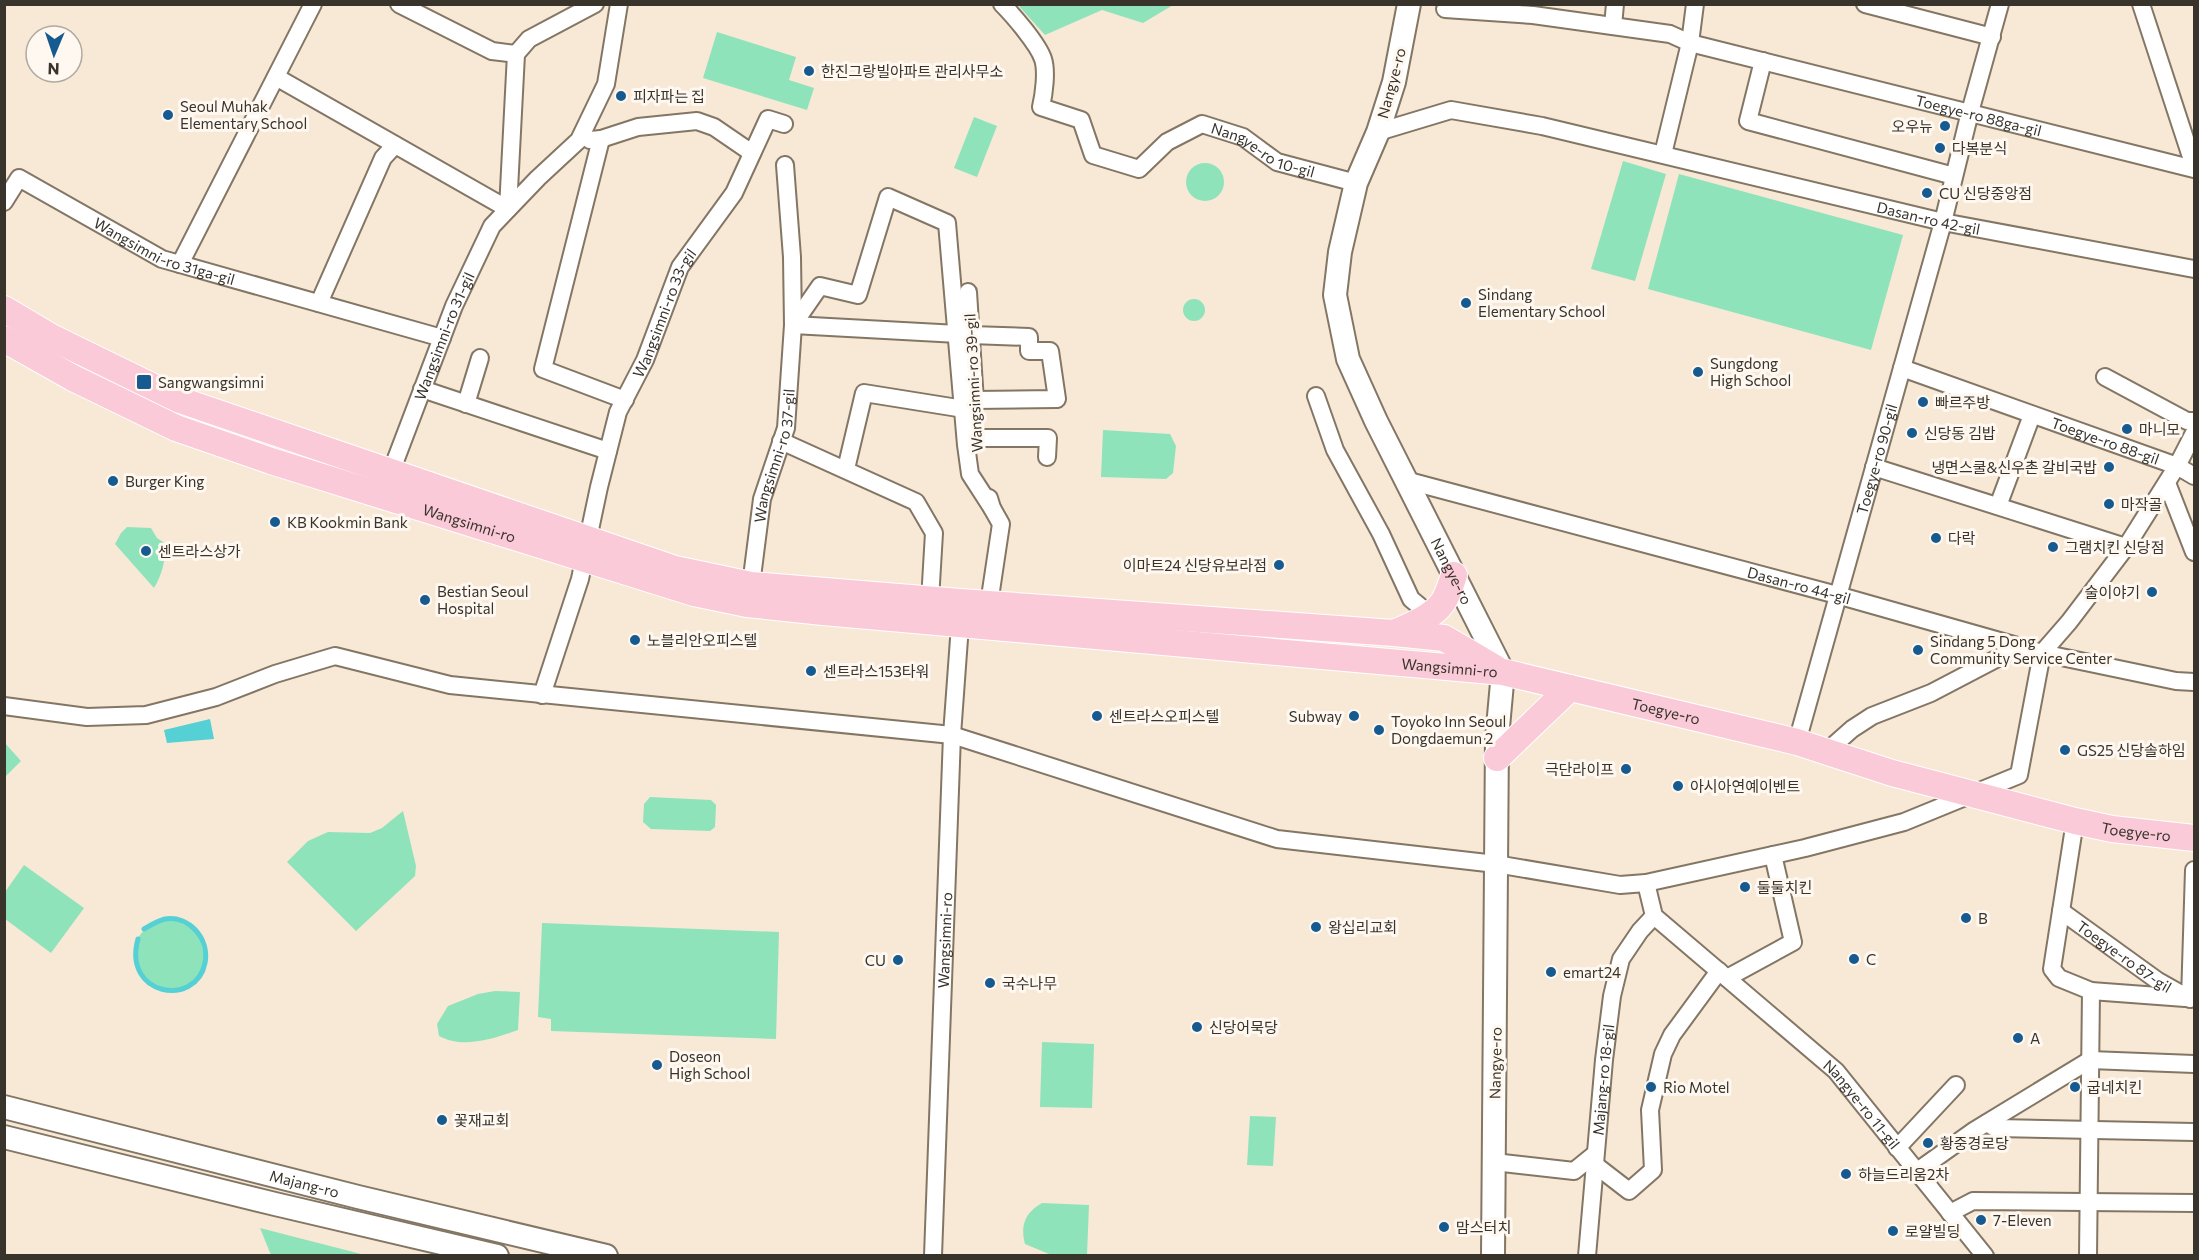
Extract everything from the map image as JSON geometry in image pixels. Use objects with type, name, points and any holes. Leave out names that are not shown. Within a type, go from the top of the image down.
[{"type":"main road","name":"Nangye-ro","points":[[1409,4],[1395,82],[1378,132],[1356,183],[1340,252],[1335,295],[1348,359],[1405,480],[1503,672],[1497,758],[1493,1256]]},
{"type":"main road","name":"Wangsimni-ro","points":[[4,309],[51,337],[180,400],[404,485],[586,549],[694,593],[747,604],[960,625],[1503,672]]},
{"type":"main road","name":"Wangsimni-ro","points":[[4,339],[84,384],[176,428],[271,460],[404,485]]},
{"type":"main road","points":[[4,353],[39,359]]},
{"type":"main road","points":[[84,384],[96,359]]},
{"type":"main road","name":"Wangsimni-ro","points":[[586,549],[751,585],[1444,638],[1503,672]]},
{"type":"main road","points":[[1394,633],[1413,625],[1443,603],[1454,575]]},
{"type":"main road","name":"Toegye-ro","points":[[1503,672],[1797,742],[1892,773],[2075,821],[2112,829],[2194,838]]},
{"type":"main road","points":[[1497,758],[1570,688]]},
{"type":"main road","name":"Majang-ro","points":[[4,1107],[369,1200],[606,1256]]},
{"type":"main road","name":"Majang-ro","points":[[4,1137],[497,1256]]},
{"type":"street","points":[[180,264],[313,4]]},
{"type":"street","points":[[399,4],[492,51],[516,54]]},
{"type":"street","points":[[276,77],[508,209],[516,54],[529,39],[595,4]]},
{"type":"street","name":"Wangsimni-ro 31-gil","points":[[404,485],[422,389],[454,306],[492,226],[579,140],[606,84],[620,4]]},
{"type":"street","name":"Nangye-ro 10-gil","points":[[1002,4],[1016,17],[1043,59],[1045,91],[1041,107],[1081,120],[1093,155],[1139,168],[1167,142],[1202,124],[1243,137],[1277,162],[1356,183]]},
{"type":"street","points":[[1613,26],[1615,4]]},
{"type":"street","points":[[1663,153],[1690,43],[1695,4]]},
{"type":"street","points":[[1865,4],[1992,37]]},
{"type":"street","name":"Toegye-ro 90-gil","points":[[1797,742],[1943,222],[2000,4]]},
{"type":"street","name":"Toegye-ro 88ga-gil","points":[[2141,4],[2194,167]]},
{"type":"street","name":"Toegye-ro 88ga-gil","points":[[1445,9],[1533,15],[1670,34],[1690,43],[2194,167]]},
{"type":"street","points":[[1763,61],[1748,121],[1954,176]]},
{"type":"street","name":"Dasan-ro 42-gil","points":[[1378,132],[1451,110],[1542,126],[1663,153],[1943,222],[2194,268]]},
{"type":"street","name":"Wangsimni-ro 33-gil","points":[[542,695],[580,579],[618,412],[645,360],[680,267],[734,193],[768,119],[784,124]]},
{"type":"street","points":[[579,140],[601,139],[638,127],[698,121],[714,127],[752,153]]},
{"type":"street","points":[[601,139],[543,369],[625,400]]},
{"type":"street","points":[[319,303],[383,158],[395,145]]},
{"type":"street","name":"Wangsimni-ro 37-gil","points":[[751,585],[762,499],[786,428],[794,325],[792,257],[785,165]]},
{"type":"street","name":"Wangsimni-ro 31ga-gil","points":[[4,202],[19,178],[162,259],[442,338]]},
{"type":"street","name":"Wangsimni-ro 37-gil","points":[[794,325],[820,286],[858,295],[888,197]]},
{"type":"street","name":"Wangsimni-ro 39-gil","points":[[888,197],[947,223],[965,335],[970,474],[1001,524],[990,604]]},
{"type":"street","name":"Wangsimni-ro 39-gil","points":[[965,335],[968,292]]},
{"type":"street","name":"Wangsimni-ro 39-gil","points":[[794,325],[965,335]]},
{"type":"street","points":[[965,335],[1029,337],[1029,351],[1050,351],[1057,399],[969,404]]},
{"type":"street","points":[[466,404],[480,358]]},
{"type":"street","name":"Toegye-ro 88-gil","points":[[1902,368],[2177,466]]},
{"type":"street","points":[[2105,377],[2187,421],[2194,422]]},
{"type":"street","points":[[422,389],[608,451]]},
{"type":"street","name":"Wangsimni-ro 39-gil","points":[[846,469],[864,393],[969,404]]},
{"type":"street","points":[[1316,396],[1335,450],[1381,534],[1411,599],[1429,614]]},
{"type":"street","name":"Wangsimni-ro 39-gil","points":[[969,404],[978,461],[992,508]]},
{"type":"street","name":"Toegye-ro 88-gil","points":[[1998,506],[2032,415]]},
{"type":"street","name":"Toegye-ro 88-gil","points":[[1974,794],[2019,775],[2043,653],[2126,547],[2167,483],[2194,433]]},
{"type":"street","points":[[976,438],[1048,438],[1047,457]]},
{"type":"street","points":[[782,441],[916,502],[934,533],[930,600]]},
{"type":"street","points":[[2177,466],[2194,476]]},
{"type":"street","points":[[1874,467],[2126,547]]},
{"type":"street","name":"Dasan-ro 44-gil","points":[[1405,480],[1837,595],[2019,647],[2176,681],[2194,682]]},
{"type":"street","name":"Toegye-ro 88-gil","points":[[2167,483],[2194,552]]},
{"type":"street","name":"Wangsimni-ro","points":[[933,1256],[952,735],[960,625]]},
{"type":"street","points":[[1826,752],[1852,729],[1872,716],[1931,693],[2019,647]]},
{"type":"street","points":[[4,706],[87,717],[146,715],[216,697],[276,674],[335,656],[450,685],[952,735],[1277,839],[1496,864],[1620,885],[1646,883],[1773,855],[1904,822],[1974,794]]},
{"type":"street","name":"Toegye-ro 87-gil","points":[[2075,821],[2052,969],[2059,978],[2091,991],[2192,999]]},
{"type":"street","points":[[1494,1162],[1574,1171],[1595,1159],[1629,1191],[1653,1170],[1650,1110],[1663,1054],[1672,1035],[1723,974],[1793,942],[1773,855]]},
{"type":"street","points":[[2192,999],[2194,870]]},
{"type":"street","points":[[1646,883],[1654,916]]},
{"type":"street","name":"Toegye-ro 87-gil","points":[[2061,911],[2158,981],[2192,999]]},
{"type":"street","name":"Nangye-ro 11-gil","points":[[1654,916],[1836,1071],[1985,1256]]},
{"type":"street","name":"Majang-ro 18-gil","points":[[1587,1256],[1612,996],[1621,959],[1640,931],[1654,916]]},
{"type":"street","points":[[2088,1256],[2091,991]]},
{"type":"street","points":[[1916,1172],[1987,1123],[2090,1060],[2194,1064]]},
{"type":"street","points":[[1897,1148],[1956,1085]]},
{"type":"street","points":[[1987,1123],[1995,1128],[2194,1132]]},
{"type":"street","points":[[1950,1213],[1973,1200],[2194,1203]]},
{"type":"green space","points":[[1018,5],[1173,5],[1143,23],[1102,10],[1045,35]]},
{"type":"green space","points":[[717,32],[796,57],[789,80],[814,88],[807,110],[703,78]]},
{"type":"green space","points":[[974,117],[997,126],[977,177],[954,168]]},
{"type":"green space","points":[[1623,161],[1666,174],[1635,281],[1591,269]]},
{"type":"green space","points":[[1205,163],[1219,168],[1224,182],[1219,196],[1205,201],[1191,196],[1186,182],[1191,168]]},
{"type":"green space","points":[[1679,174],[1903,235],[1871,350],[1648,289]]},
{"type":"green space","points":[[1194,299],[1202,302],[1205,310],[1202,318],[1194,321],[1186,318],[1183,310],[1186,302]]},
{"type":"green space","points":[[1103,430],[1170,434],[1176,446],[1173,473],[1166,479],[1101,477]]},
{"type":"green space","points":[[127,527],[151,528],[157,538],[166,544],[160,577],[154,588],[115,544]]},
{"type":"green space","points":[[5,743],[21,761],[5,777]]},
{"type":"green space","points":[[650,797],[711,800],[716,805],[715,827],[710,831],[651,829],[643,822],[644,804]]},
{"type":"green space","points":[[403,811],[416,866],[415,876],[356,931],[287,862],[308,841],[328,832],[370,833],[382,828]]},
{"type":"green space","points":[[24,865],[84,908],[51,953],[5,919],[5,892]]},
{"type":"green space","points":[[170,919],[190,925],[200,935],[206,955],[200,975],[190,985],[170,991],[150,985],[140,975],[134,955],[140,935],[150,925]]},
{"type":"green space","points":[[542,923],[779,932],[776,1039],[551,1031],[551,1019],[538,1017]]},
{"type":"green space","points":[[495,991],[520,992],[518,1030],[468,1042],[448,1040],[439,1036],[437,1024],[448,1006],[478,994]]},
{"type":"green space","points":[[1042,1042],[1094,1044],[1092,1108],[1040,1107]]},
{"type":"green space","points":[[1250,1116],[1276,1117],[1273,1166],[1247,1165]]},
{"type":"green space","points":[[1042,1203],[1089,1205],[1087,1255],[1049,1254],[1025,1244],[1023,1231],[1025,1220],[1031,1211]]},
{"type":"green space","points":[[260,1228],[365,1255],[271,1255]]},
{"type":"water","points":[[210,719],[214,739],[167,743],[164,730]]},
{"type":"waterway","points":[[138,939],[136,958],[140,973],[150,984],[162,989],[176,990],[188,986],[199,977],[206,954],[201,937],[196,930],[174,919],[165,919],[144,929]]},
{"type":"place","name":"한진그랑빌아파트 관리사무소","points":[[809,71]]},
{"type":"place","name":"피자파는 집","points":[[621,96]]},
{"type":"place","name":"Seoul Muhak Elementary School","points":[[168,115]]},
{"type":"place","name":"오우뉴","points":[[1945,126]]},
{"type":"place","name":"다복분식","points":[[1940,148]]},
{"type":"place","name":"CU 신당중앙점","points":[[1927,193]]},
{"type":"place","name":"Sindang Elementary School","points":[[1466,303]]},
{"type":"place","name":"Sungdong High School","points":[[1698,372]]},
{"type":"place","name":"Sangwangsimni","points":[[144,382]]},
{"type":"place","name":"빠르주방","points":[[1923,402]]},
{"type":"place","name":"마니모","points":[[2127,429]]},
{"type":"place","name":"신당동 김밥","points":[[1912,433]]},
{"type":"place","name":"냉면스쿨&신우촌 갈비국밥","points":[[2109,467]]},
{"type":"place","name":"Burger King","points":[[113,481]]},
{"type":"place","name":"마작골","points":[[2109,504]]},
{"type":"place","name":"KB Kookmin Bank","points":[[275,522]]},
{"type":"place","name":"다락","points":[[1936,538]]},
{"type":"place","name":"그램치킨 신당점","points":[[2053,547]]},
{"type":"place","name":"센트라스상가","points":[[146,551]]},
{"type":"place","name":"이마트24 신당유보라점","points":[[1279,565]]},
{"type":"place","name":"술이야기","points":[[2152,592]]},
{"type":"place","name":"Bestian Seoul Hospital","points":[[425,600]]},
{"type":"place","name":"노블리안오피스텔","points":[[635,640]]},
{"type":"place","name":"Sindang 5 Dong Community Service Center","points":[[1918,650]]},
{"type":"place","name":"센트라스153타워","points":[[811,671]]},
{"type":"place","name":"센트라스오피스텔","points":[[1097,716]]},
{"type":"place","name":"Subway","points":[[1354,716]]},
{"type":"place","name":"Toyoko Inn Seoul Dongdaemun 2","points":[[1379,730]]},
{"type":"place","name":"GS25 신당솔하임","points":[[2065,750]]},
{"type":"place","name":"극단라이프","points":[[1626,769]]},
{"type":"place","name":"아시아연예이벤트","points":[[1678,786]]},
{"type":"place","name":"둘둘치킨","points":[[1745,887]]},
{"type":"place","name":"B","points":[[1966,918]]},
{"type":"place","name":"왕십리교회","points":[[1316,927]]},
{"type":"place","name":"C","points":[[1854,959]]},
{"type":"place","name":"CU","points":[[898,960]]},
{"type":"place","name":"emart24","points":[[1551,972]]},
{"type":"place","name":"국수나무","points":[[990,983]]},
{"type":"place","name":"신당어묵당","points":[[1197,1027]]},
{"type":"place","name":"A","points":[[2018,1038]]},
{"type":"place","name":"Doseon High School","points":[[657,1065]]},
{"type":"place","name":"Rio Motel","points":[[1651,1087]]},
{"type":"place","name":"굽네치킨","points":[[2075,1087]]},
{"type":"place","name":"꽃재교회","points":[[442,1120]]},
{"type":"place","name":"황중경로당","points":[[1928,1143]]},
{"type":"place","name":"하늘드리움2차","points":[[1846,1174]]},
{"type":"place","name":"7-Eleven","points":[[1981,1220]]},
{"type":"place","name":"맘스터치","points":[[1444,1227]]},
{"type":"place","name":"로얄빌딩","points":[[1893,1231]]}]
